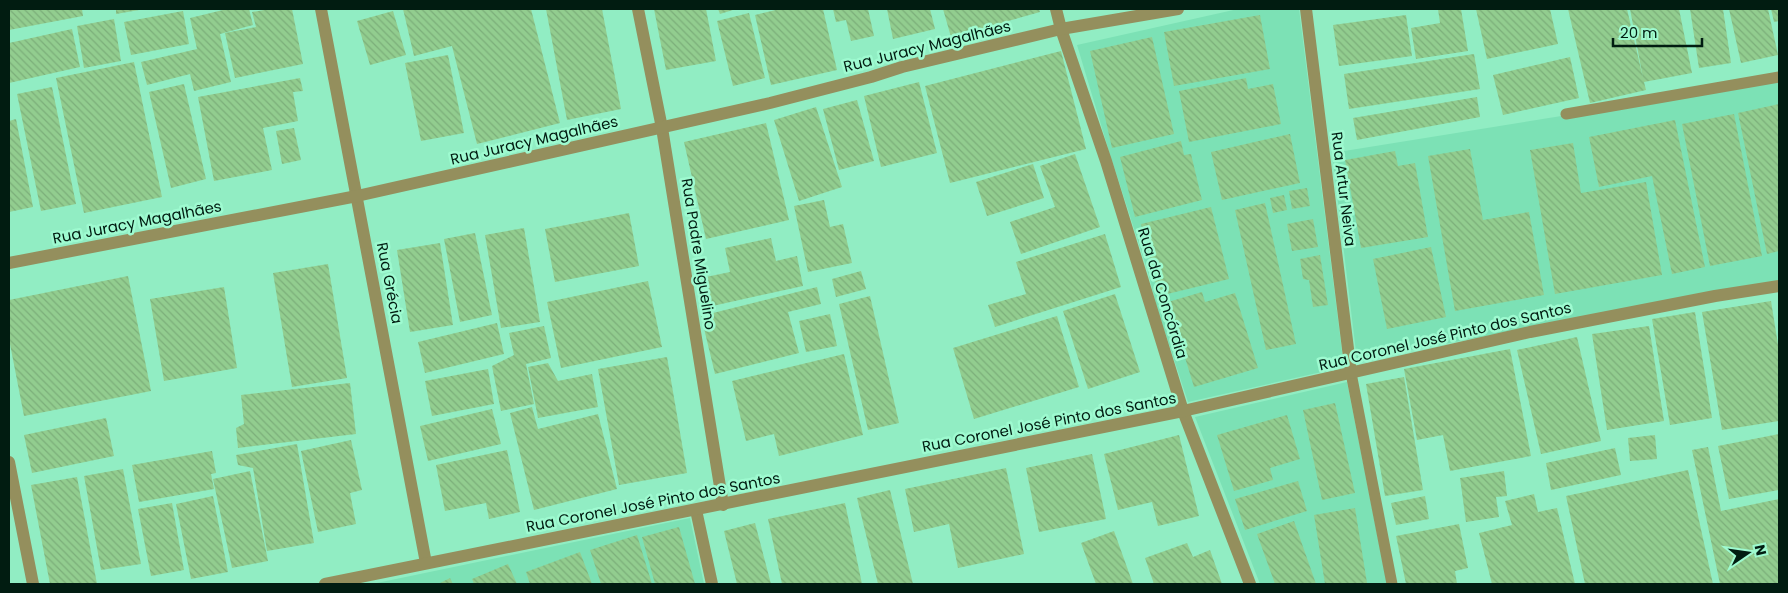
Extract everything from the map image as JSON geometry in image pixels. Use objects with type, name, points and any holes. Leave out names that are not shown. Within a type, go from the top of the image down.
[{"type":"street","name":"Rua Grécia","points":[[321,9],[426,563]]},
{"type":"street","name":"Rua Padre Miguelino","points":[[638,9],[662,128],[723,505]]},
{"type":"street","name":"Rua da Concórdia","points":[[1056,9],[1106,161],[1182,411],[1250,584]]},
{"type":"street","name":"Rua Juracy Magalhães","points":[[9,263],[357,196],[770,103],[902,67],[1061,29],[1178,9]]},
{"type":"street","name":"Rua Artur Neiva","points":[[1306,9],[1351,373]]},
{"type":"street","name":"Rua Coronel José Pinto dos Santos","points":[[325,584],[1182,411],[1530,332],[1715,296],[1779,286]]},
{"type":"street","points":[[9,462],[33,584]]},
{"type":"street","points":[[696,510],[712,584]]},
{"type":"lane","points":[[1566,114],[1779,77]]},
{"type":"lane","points":[[1351,373],[1392,584]]},
{"type":"shaded area","points":[[1238,9],[1299,9],[1344,367],[1188,402],[1157,308],[1148,272],[1077,45]]},
{"type":"shaded area","points":[[1779,81],[1779,282],[1357,360],[1332,153]]},
{"type":"shaded area","points":[[1347,382],[1387,584],[1260,584],[1195,417]]},
{"type":"shaded area","points":[[690,518],[704,584],[372,584]]},
{"type":"building","points":[[9,9],[82,9],[83,16],[9,30]]},
{"type":"building","points":[[116,9],[139,9],[139,10],[116,14]]},
{"type":"building","points":[[227,9],[249,9],[253,25],[220,34],[231,82],[194,91],[190,74],[147,85],[141,62],[197,49],[190,18]]},
{"type":"building","points":[[270,9],[292,9],[303,64],[235,78],[225,33],[256,27],[252,12]]},
{"type":"building","points":[[403,9],[531,9],[560,123],[477,144],[452,46],[414,56]]},
{"type":"building","points":[[546,9],[602,9],[621,109],[567,120]]},
{"type":"building","points":[[654,9],[706,9],[716,61],[666,70]]},
{"type":"building","points":[[718,9],[736,9],[720,14]]},
{"type":"building","points":[[780,9],[823,9],[837,70],[771,85],[755,15]]},
{"type":"building","points":[[833,9],[868,9],[874,36],[851,41],[846,20],[836,22]]},
{"type":"building","points":[[887,9],[930,9],[935,29],[893,39]]},
{"type":"building","points":[[943,9],[1039,9],[1040,12],[951,37]]},
{"type":"building","points":[[1438,9],[1461,9],[1468,51],[1416,59],[1411,28],[1440,23]]},
{"type":"building","points":[[1476,9],[1550,9],[1558,44],[1487,59]]},
{"type":"building","points":[[1568,9],[1627,9],[1643,78],[1630,9],[1679,9],[1692,73],[1644,82],[1646,90],[1590,103]]},
{"type":"building","points":[[1690,9],[1723,9],[1731,63],[1699,68]]},
{"type":"building","points":[[1729,9],[1768,9],[1778,55],[1741,63]]},
{"type":"building","points":[[1771,9],[1779,9],[1779,21],[1774,22]]},
{"type":"building","points":[[183,11],[189,44],[131,55],[124,22]]},
{"type":"building","points":[[393,11],[406,55],[370,65],[357,21]]},
{"type":"building","points":[[749,13],[765,78],[733,86],[717,21]]},
{"type":"building","points":[[1260,15],[1270,69],[1174,86],[1164,32]]},
{"type":"building","points":[[1406,15],[1412,56],[1339,66],[1333,25]]},
{"type":"building","points":[[114,19],[121,61],[84,68],[77,26]]},
{"type":"building","points":[[72,29],[80,67],[9,83],[9,43]]},
{"type":"building","points":[[1152,37],[1174,134],[1112,148],[1090,51]]},
{"type":"building","points":[[1061,51],[1086,149],[950,183],[925,86]]},
{"type":"building","points":[[1474,54],[1480,89],[1349,109],[1344,74]]},
{"type":"building","points":[[448,55],[464,133],[421,141],[405,63]]},
{"type":"building","points":[[1570,57],[1579,98],[1503,115],[1493,75]]},
{"type":"building","points":[[134,62],[162,197],[84,213],[56,78]]},
{"type":"building","points":[[300,78],[303,91],[293,92],[298,121],[263,128],[272,170],[214,181],[198,97]]},
{"type":"building","points":[[1246,78],[1248,89],[1273,84],[1281,124],[1189,142],[1179,91]]},
{"type":"building","points":[[919,82],[937,153],[881,167],[864,96]]},
{"type":"building","points":[[184,84],[206,179],[171,188],[149,92]]},
{"type":"building","points":[[52,87],[76,204],[41,211],[17,94]]},
{"type":"building","points":[[1477,97],[1480,117],[1357,140],[1353,118]]},
{"type":"building","points":[[857,100],[874,161],[839,170],[823,109]]},
{"type":"building","points":[[1779,104],[1779,251],[1767,254],[1738,113]]},
{"type":"building","points":[[816,107],[842,187],[799,201],[774,120]]},
{"type":"building","points":[[1734,114],[1762,256],[1710,266],[1682,124]]},
{"type":"building","points":[[16,119],[33,207],[9,212],[9,121]]},
{"type":"building","points":[[1675,120],[1705,267],[1672,274],[1652,176],[1599,187],[1589,137]]},
{"type":"building","points":[[766,123],[789,220],[706,239],[684,142]]},
{"type":"building","points":[[294,128],[301,160],[282,164],[276,131]]},
{"type":"building","points":[[1290,134],[1300,183],[1222,200],[1211,152]]},
{"type":"building","points":[[1181,141],[1184,155],[1191,154],[1202,200],[1135,217],[1120,157]]},
{"type":"building","points":[[1573,143],[1581,193],[1646,182],[1662,275],[1555,294],[1530,150]]},
{"type":"building","points":[[1470,149],[1483,220],[1529,212],[1544,295],[1455,311],[1428,156]]},
{"type":"building","points":[[1395,151],[1398,166],[1415,163],[1428,237],[1361,248],[1345,160]]},
{"type":"building","points":[[1075,154],[1100,227],[1021,254],[1010,222],[1055,207],[1040,166]]},
{"type":"building","points":[[1033,164],[1044,198],[987,216],[976,182]]},
{"type":"building","points":[[1307,188],[1310,206],[1292,209],[1289,191]]},
{"type":"building","points":[[1284,195],[1287,210],[1273,213],[1270,198]]},
{"type":"building","points":[[824,200],[830,227],[843,224],[852,263],[808,272],[794,206]]},
{"type":"building","points":[[1265,203],[1296,344],[1266,350],[1235,210]]},
{"type":"building","points":[[1211,207],[1229,279],[1159,296],[1141,224]]},
{"type":"building","points":[[629,213],[639,266],[555,282],[545,229]]},
{"type":"building","points":[[1313,219],[1318,247],[1292,251],[1287,224]]},
{"type":"building","points":[[524,228],[540,322],[501,328],[485,235]]},
{"type":"building","points":[[475,233],[492,315],[460,322],[444,239]]},
{"type":"building","points":[[1105,234],[1121,287],[995,327],[988,305],[1026,294],[1016,262]]},
{"type":"building","points":[[771,238],[776,261],[797,256],[803,286],[708,307],[701,278],[730,272],[725,248]]},
{"type":"building","points":[[440,243],[453,325],[410,332],[397,250]]},
{"type":"building","points":[[1431,247],[1446,317],[1387,329],[1373,259]]},
{"type":"building","points":[[1320,255],[1328,305],[1313,307],[1309,280],[1303,279],[1300,259]]},
{"type":"building","points":[[328,264],[347,378],[292,387],[273,273]]},
{"type":"building","points":[[861,271],[866,289],[836,297],[832,279]]},
{"type":"building","points":[[128,276],[151,391],[24,416],[9,339],[9,300]]},
{"type":"building","points":[[648,281],[662,347],[561,368],[547,302]]},
{"type":"building","points":[[224,287],[237,368],[164,381],[150,299]]},
{"type":"building","points":[[817,287],[821,304],[788,312],[799,353],[715,374],[701,316]]},
{"type":"building","points":[[1202,292],[1205,302],[1235,293],[1258,368],[1194,387],[1168,302]]},
{"type":"building","points":[[1115,294],[1140,372],[1088,389],[1063,311]]},
{"type":"building","points":[[870,296],[899,423],[868,430],[839,304]]},
{"type":"building","points":[[1771,301],[1779,351],[1779,421],[1722,430],[1702,312]]},
{"type":"building","points":[[1695,312],[1712,418],[1670,425],[1652,319]]},
{"type":"building","points":[[830,314],[837,346],[806,352],[799,321]]},
{"type":"building","points":[[1057,316],[1079,387],[974,419],[953,348]]},
{"type":"building","points":[[497,323],[504,354],[425,373],[418,342]]},
{"type":"building","points":[[544,326],[551,358],[526,364],[534,404],[501,411],[492,366],[514,355],[509,333]]},
{"type":"building","points":[[1649,326],[1664,421],[1607,430],[1592,334]]},
{"type":"building","points":[[1577,337],[1601,441],[1541,454],[1517,350]]},
{"type":"building","points":[[1510,349],[1531,456],[1450,471],[1443,435],[1417,440],[1404,369]]},
{"type":"building","points":[[844,354],[863,435],[779,456],[774,434],[746,441],[732,381]]},
{"type":"building","points":[[667,357],[687,473],[619,485],[598,369]]},
{"type":"building","points":[[548,363],[558,381],[592,374],[598,407],[538,418],[528,367]]},
{"type":"building","points":[[488,369],[494,404],[432,416],[425,381]]},
{"type":"building","points":[[1404,377],[1423,490],[1385,496],[1366,384]]},
{"type":"building","points":[[350,383],[356,434],[238,448],[236,428],[244,424],[241,395]]},
{"type":"building","points":[[1335,403],[1355,493],[1322,500],[1303,410]]},
{"type":"building","points":[[532,407],[538,429],[598,414],[617,489],[534,510],[510,413]]},
{"type":"building","points":[[492,409],[501,444],[428,461],[420,426]]},
{"type":"building","points":[[1287,415],[1300,459],[1270,468],[1273,480],[1234,491],[1217,435]]},
{"type":"building","points":[[106,418],[114,456],[32,473],[24,435]]},
{"type":"building","points":[[1779,434],[1779,490],[1729,499],[1718,446]]},
{"type":"building","points":[[1179,435],[1199,516],[1158,526],[1152,502],[1118,510],[1104,454]]},
{"type":"building","points":[[1655,435],[1657,459],[1630,461],[1628,438]]},
{"type":"building","points":[[351,440],[362,490],[350,493],[356,524],[318,532],[301,451]]},
{"type":"building","points":[[297,444],[314,543],[267,551],[253,468],[238,465],[236,455]]},
{"type":"building","points":[[1708,447],[1721,511],[1779,499],[1779,584],[1720,584],[1692,450]]},
{"type":"building","points":[[1615,448],[1621,475],[1551,490],[1546,463]]},
{"type":"building","points":[[507,450],[520,512],[489,519],[486,503],[445,511],[436,465]]},
{"type":"building","points":[[212,451],[216,473],[211,474],[214,489],[139,502],[132,465]]},
{"type":"building","points":[[1092,454],[1106,519],[1039,532],[1026,468]]},
{"type":"building","points":[[1006,468],[1024,554],[958,568],[949,524],[914,532],[905,489]]},
{"type":"building","points":[[123,469],[141,564],[101,570],[84,476]]},
{"type":"building","points":[[1688,470],[1713,584],[1585,584],[1566,496]]},
{"type":"building","points":[[250,471],[268,561],[232,568],[213,479]]},
{"type":"building","points":[[1504,471],[1507,496],[1496,497],[1499,517],[1466,522],[1460,478]]},
{"type":"building","points":[[77,477],[97,584],[50,584],[31,485]]},
{"type":"building","points":[[1298,481],[1307,511],[1245,530],[1235,499]]},
{"type":"building","points":[[890,490],[913,584],[878,584],[857,498]]},
{"type":"building","points":[[1534,494],[1538,512],[1557,508],[1575,584],[1492,584],[1479,533],[1512,525],[1505,501]]},
{"type":"building","points":[[213,496],[228,572],[191,579],[176,504]]},
{"type":"building","points":[[1425,496],[1429,519],[1396,525],[1391,503]]},
{"type":"building","points":[[172,503],[184,570],[151,576],[138,509]]},
{"type":"building","points":[[845,503],[862,584],[782,584],[768,519]]},
{"type":"building","points":[[1355,508],[1367,583],[1325,584],[1314,515]]},
{"type":"building","points":[[1294,521],[1316,584],[1275,584],[1257,534]]},
{"type":"building","points":[[755,523],[771,584],[737,584],[724,531]]},
{"type":"building","points":[[1459,524],[1468,568],[1455,571],[1457,584],[1406,584],[1396,536]]},
{"type":"building","points":[[679,527],[695,584],[655,584],[642,537]]},
{"type":"building","points":[[1114,531],[1133,584],[1096,584],[1081,543]]},
{"type":"building","points":[[637,535],[652,584],[601,584],[590,550]]},
{"type":"building","points":[[1187,543],[1193,557],[1210,550],[1222,584],[1154,584],[1145,558]]},
{"type":"building","points":[[580,552],[592,584],[530,584],[526,572]]},
{"type":"building","points":[[508,564],[517,584],[474,584],[472,579]]},
{"type":"building","points":[[450,578],[453,584],[438,584]]}]
